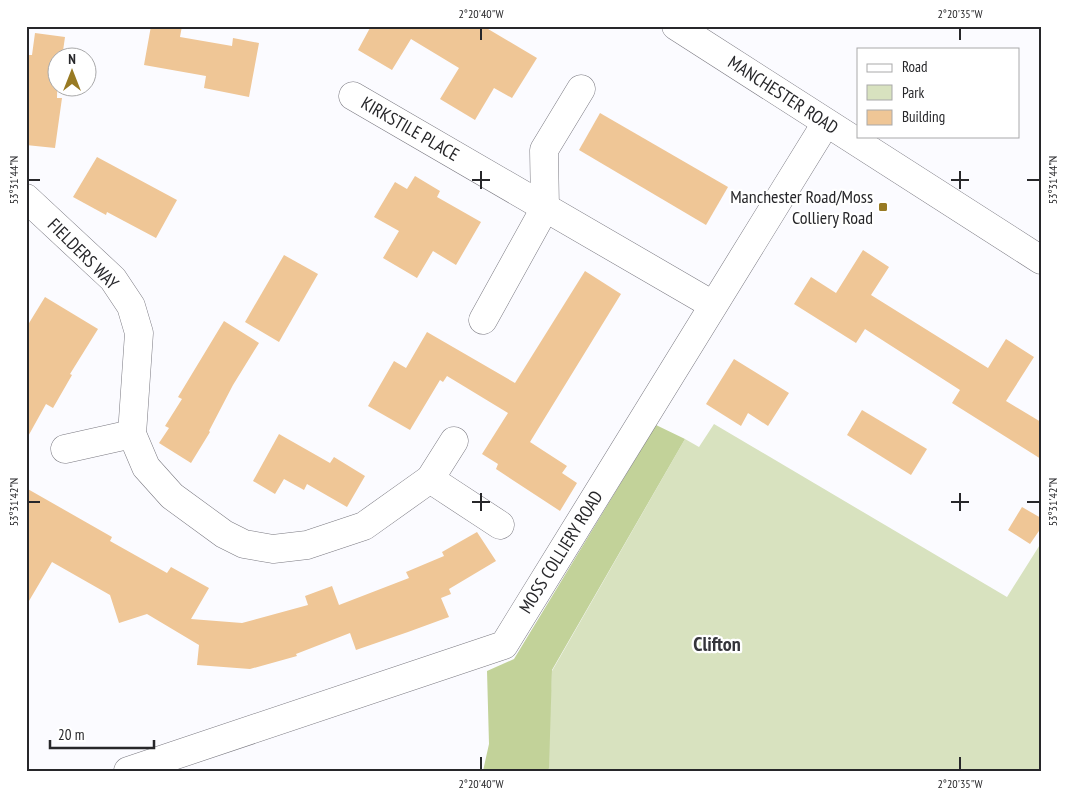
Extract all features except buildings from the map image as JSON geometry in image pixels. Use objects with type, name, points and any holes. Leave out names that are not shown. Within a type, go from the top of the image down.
[{"type":"street","name":"MANCHESTER ROAD","points":[[676,26],[1041,260]]},
{"type":"street","points":[[483,320],[545,208],[544,150],[581,89]]},
{"type":"street","name":"KIRKSTILE PLACE","points":[[353,96],[713,305]]},
{"type":"street","name":"MOSS COLLIERY ROAD","points":[[128,771],[504,645],[826,123]]},
{"type":"street","name":"FIELDERS WAY","points":[[26,198],[113,279],[131,306],[139,333],[132,434],[146,467],[172,496],[224,534],[244,544],[273,549],[307,545],[364,526],[430,479],[454,441]]},
{"type":"street","points":[[65,449],[132,434]]},
{"type":"street","points":[[430,479],[500,525]]},
{"type":"green space","points":[[714,424],[1007,597],[1041,543],[1041,771],[547,771],[552,671],[685,439],[699,447]]},
{"type":"green space","points":[[656,425],[685,439],[552,670],[549,768],[547,771],[483,771],[489,744],[487,671],[514,659]]},
{"type":"place","name":"Manchester Road/Moss Colliery Road","points":[[883,207]]},
{"type":"district","name":"Clifton","points":[[717,644]]}]
